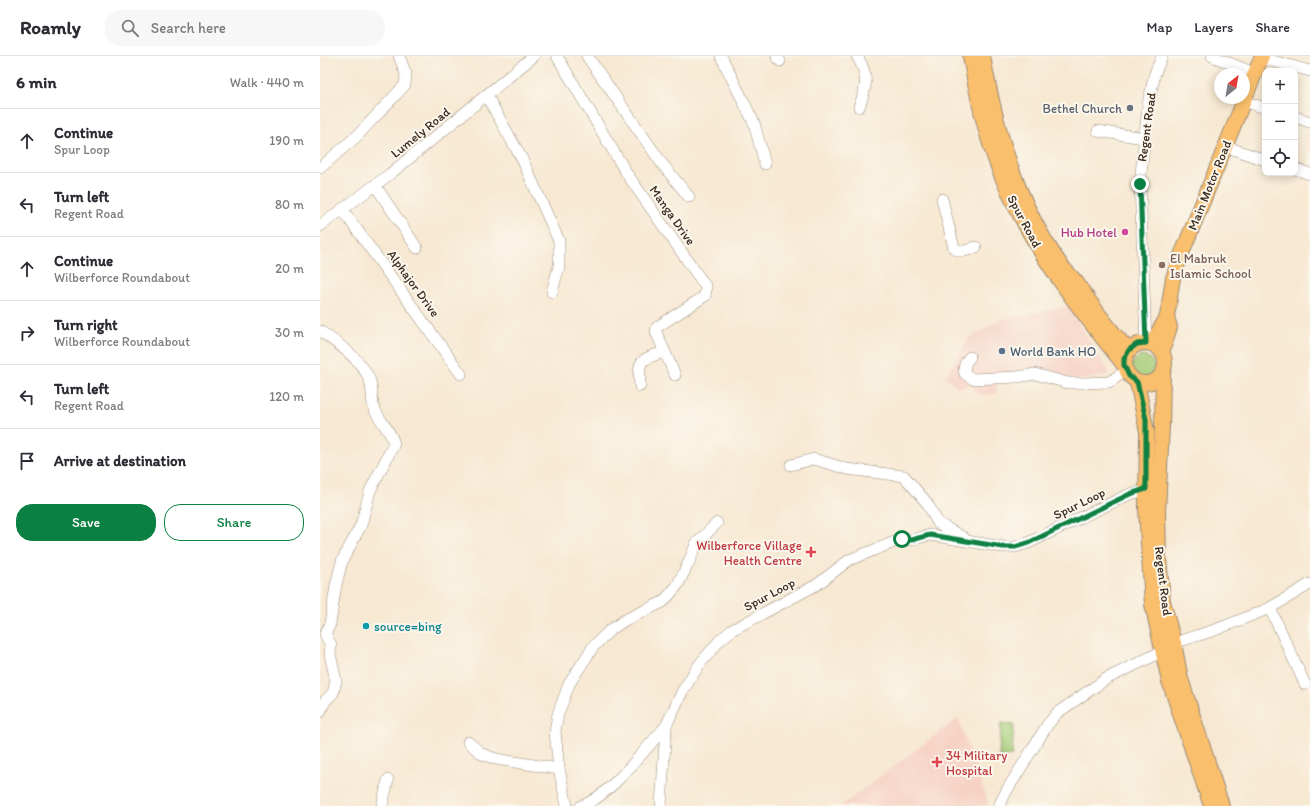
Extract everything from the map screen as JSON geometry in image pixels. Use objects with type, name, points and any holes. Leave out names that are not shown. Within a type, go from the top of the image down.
[{"type":"main road","name":"Spur Road","points":[[970,56],[981,114],[995,160],[1028,231],[1058,269],[1129,350]]},
{"type":"main road","name":"Spur Road","points":[[983,56],[993,110],[1014,178],[1058,269],[1125,368]]},
{"type":"main road","name":"Main Motor Road","points":[[1250,83],[1262,57]]},
{"type":"main road","name":"Main Motor Road","points":[[1162,353],[1170,327],[1167,317],[1173,278],[1242,104]]},
{"type":"main road","name":"Main Motor Road","points":[[1149,343],[1167,317]]},
{"type":"main road","points":[[1149,343],[1162,353],[1165,366],[1163,373],[1152,382],[1137,382],[1125,368],[1124,359],[1129,350],[1137,344],[1149,343]]},
{"type":"main road","name":"Regent Road","points":[[1163,373],[1162,426],[1153,489],[1147,555],[1152,604],[1161,652],[1211,806]]},
{"type":"main road","name":"Regent Road","points":[[1137,382],[1147,432],[1163,601],[1174,643],[1181,679],[1222,806]]},
{"type":"street","points":[[320,168],[357,136],[405,85],[406,74],[399,56]]},
{"type":"street","name":"Lumely Road","points":[[320,226],[375,185],[487,96],[534,56]]},
{"type":"street","name":"Manga Drive","points":[[557,56],[627,174],[706,287],[705,296],[656,327],[656,332],[675,375]]},
{"type":"street","points":[[587,56],[663,165],[689,197]]},
{"type":"street","points":[[721,56],[754,123],[765,164]]},
{"type":"street","points":[[857,56],[867,79],[864,94],[859,107]]},
{"type":"street","name":"Regent Road","points":[[1149,343],[1140,206],[1140,184],[1144,138],[1151,89],[1162,56]]},
{"type":"street","points":[[1212,56],[1254,73]]},
{"type":"street","points":[[1262,57],[1310,71]]},
{"type":"street","points":[[487,96],[523,161],[559,241],[559,266],[552,292]]},
{"type":"street","points":[[1250,103],[1262,107]]},
{"type":"street","points":[[1298,118],[1310,122]]},
{"type":"street","points":[[1098,132],[1144,138]]},
{"type":"street","points":[[1224,146],[1262,159]]},
{"type":"street","points":[[1298,170],[1310,174]]},
{"type":"street","points":[[375,185],[417,248]]},
{"type":"street","points":[[942,199],[954,248],[958,251],[964,252],[976,247]]},
{"type":"street","name":"Alphajor Drive","points":[[342,209],[461,374]]},
{"type":"street","points":[[320,331],[351,356],[366,371],[372,387],[374,407],[394,444],[370,491],[361,525],[342,561],[336,585],[330,624],[325,634],[331,645],[330,654],[336,681],[333,693],[325,701],[320,712]]},
{"type":"street","points":[[640,386],[638,367],[643,360],[664,352]]},
{"type":"street","points":[[970,357],[965,363],[964,370],[965,374],[973,379],[1017,377],[1035,374],[1068,383],[1109,382],[1125,368]]},
{"type":"street","points":[[791,465],[814,460],[847,469],[904,476],[927,503],[938,523],[969,541]]},
{"type":"street","name":"Spur Loop","points":[[661,806],[666,726],[682,692],[699,665],[720,640],[732,630],[818,584],[849,560],[902,539],[911,540],[930,535],[1003,547],[1015,547],[1028,543],[1130,494],[1153,489]]},
{"type":"street","points":[[568,806],[559,769],[555,732],[558,714],[563,698],[583,661],[593,647],[625,620],[663,602],[677,586],[696,544],[717,523]]},
{"type":"street","points":[[1174,643],[1215,630],[1270,608],[1310,584]]},
{"type":"street","points":[[1270,608],[1305,684]]},
{"type":"street","points":[[999,806],[1007,790],[1048,724],[1057,713],[1106,678],[1161,652]]},
{"type":"street","points":[[581,806],[588,804],[602,794],[666,726]]},
{"type":"street","points":[[468,742],[482,754],[496,759],[524,765],[559,769]]},
{"type":"street","points":[[382,806],[388,780]]},
{"type":"shaded area","points":[[1068,306],[1110,374],[1082,380],[1061,379],[1036,370],[997,381],[996,394],[978,395],[972,385],[958,388],[946,376],[969,338],[1000,320]]},
{"type":"shaded area","name":"34 Military Hospital","points":[[958,718],[989,806],[841,806]]},
{"type":"green space","points":[[1143,356],[1151,359],[1154,367],[1151,375],[1143,378],[1135,375],[1132,367],[1135,359]]},
{"type":"green space","points":[[1001,723],[1014,725],[1012,756],[999,756]]},
{"type":"place","name":"Bethel Church","points":[[1130,108]]},
{"type":"place","name":"Hub Hotel","points":[[1125,232]]},
{"type":"place","name":"El Mabruk Islamic School","points":[[1162,265]]},
{"type":"place","name":"World Bank HO","points":[[1002,351]]},
{"type":"place","name":"Wilberforce Village Health Centre","points":[[811,552]]},
{"type":"place","name":"source=bing","points":[[366,626]]},
{"type":"place","name":"34 Military Hospital","points":[[937,762]]},
{"type":"route","points":[[902,539],[911,540],[930,535],[1003,547],[1015,547],[1028,543],[1130,494],[1146,489],[1146,419],[1137,382],[1129,376],[1124,365],[1124,359],[1129,350],[1137,344],[1146,343],[1140,184]]}]
